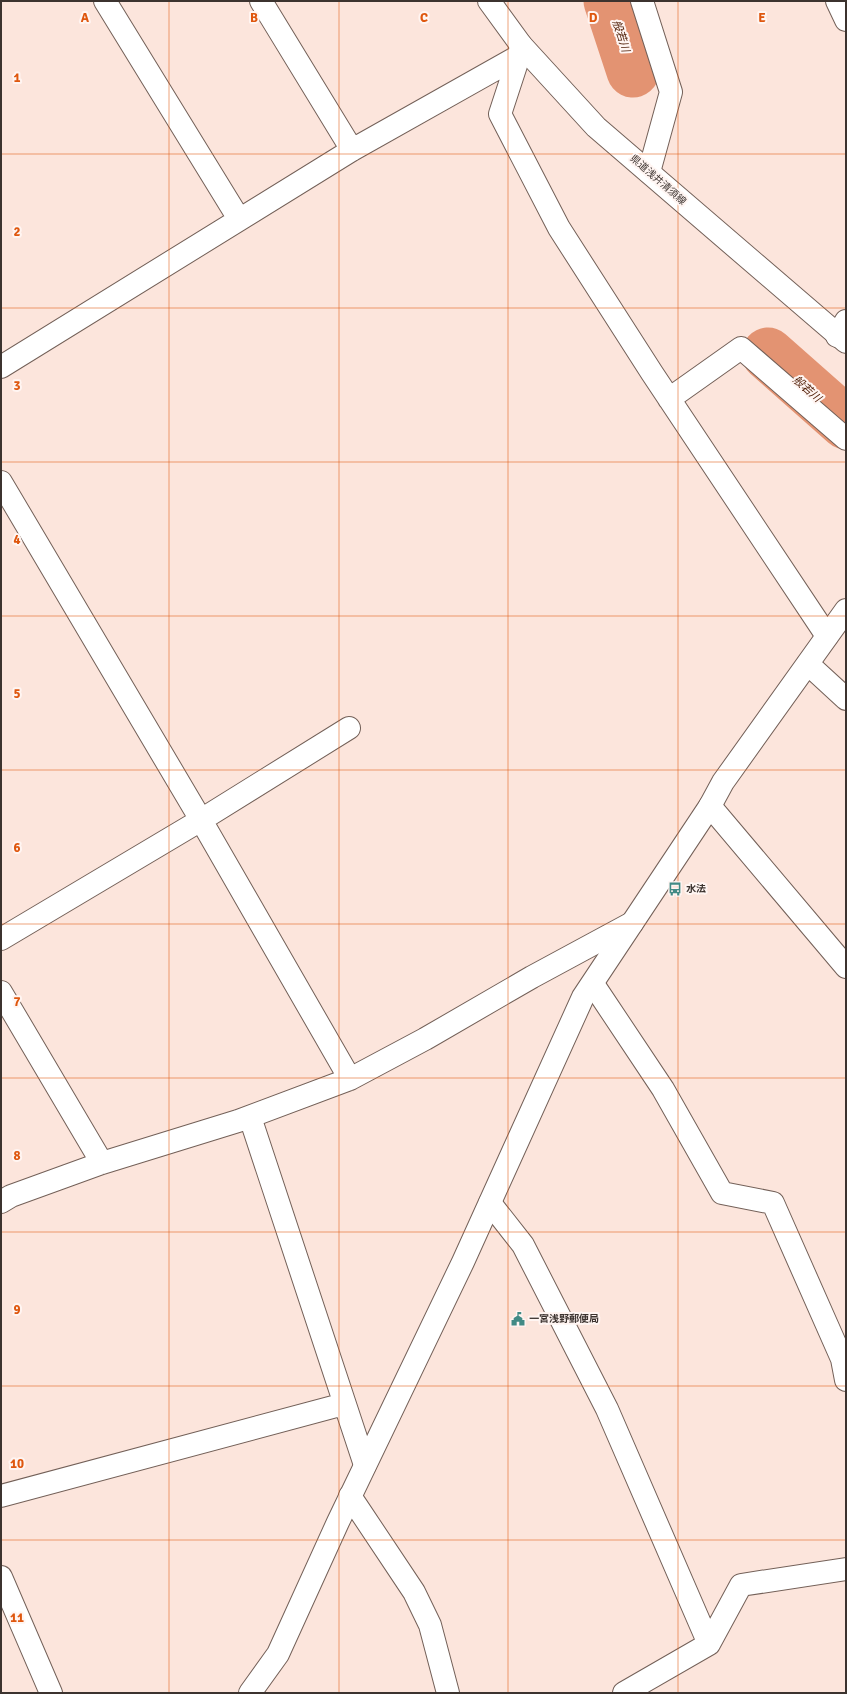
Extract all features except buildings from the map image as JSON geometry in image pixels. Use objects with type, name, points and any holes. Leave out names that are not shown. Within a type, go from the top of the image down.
[{"type":"street","points":[[105,1],[239,219]]},
{"type":"street","points":[[261,1],[352,150]]},
{"type":"street","name":"県道浅井清須線","points":[[489,1],[520,50],[596,127],[843,333]]},
{"type":"street","points":[[642,1],[671,92],[649,172]]},
{"type":"street","points":[[837,1],[846,20]]},
{"type":"street","points":[[1,367],[239,219],[520,50]]},
{"type":"street","points":[[520,50],[500,114],[559,228],[827,636]]},
{"type":"street","points":[[670,399],[741,348],[846,439]]},
{"type":"street","points":[[1,482],[201,820],[350,1079]]},
{"type":"street","points":[[250,1693],[278,1654],[350,1496],[490,1203],[584,997],[632,922],[710,806],[724,782],[846,610]]},
{"type":"street","points":[[808,664],[846,698]]},
{"type":"street","points":[[1,938],[201,820],[349,728]]},
{"type":"street","points":[[710,806],[846,967]]},
{"type":"street","points":[[1,1202],[11,1196],[102,1163],[250,1117],[350,1079],[632,922]]},
{"type":"street","points":[[593,984],[663,1089],[722,1193],[773,1203],[842,1358],[846,1380]]},
{"type":"street","points":[[1,992],[102,1163]]},
{"type":"street","points":[[250,1117],[365,1466]]},
{"type":"street","points":[[490,1203],[523,1245],[607,1409],[709,1644]]},
{"type":"street","points":[[1,1496],[344,1404]]},
{"type":"street","points":[[350,1496],[414,1592],[430,1625],[448,1693]]},
{"type":"street","points":[[624,1693],[709,1644],[741,1585],[846,1569]]},
{"type":"street","points":[[1,1577],[52,1693]]},
{"type":"waterway","name":"般若川","points":[[610,1],[633,71]]},
{"type":"waterway","name":"般若川","points":[[768,354],[846,423]]},
{"type":"place","name":"水法","points":[[675,889]]},
{"type":"place","name":"一宮浅野郵便局","points":[[518,1319]]}]
